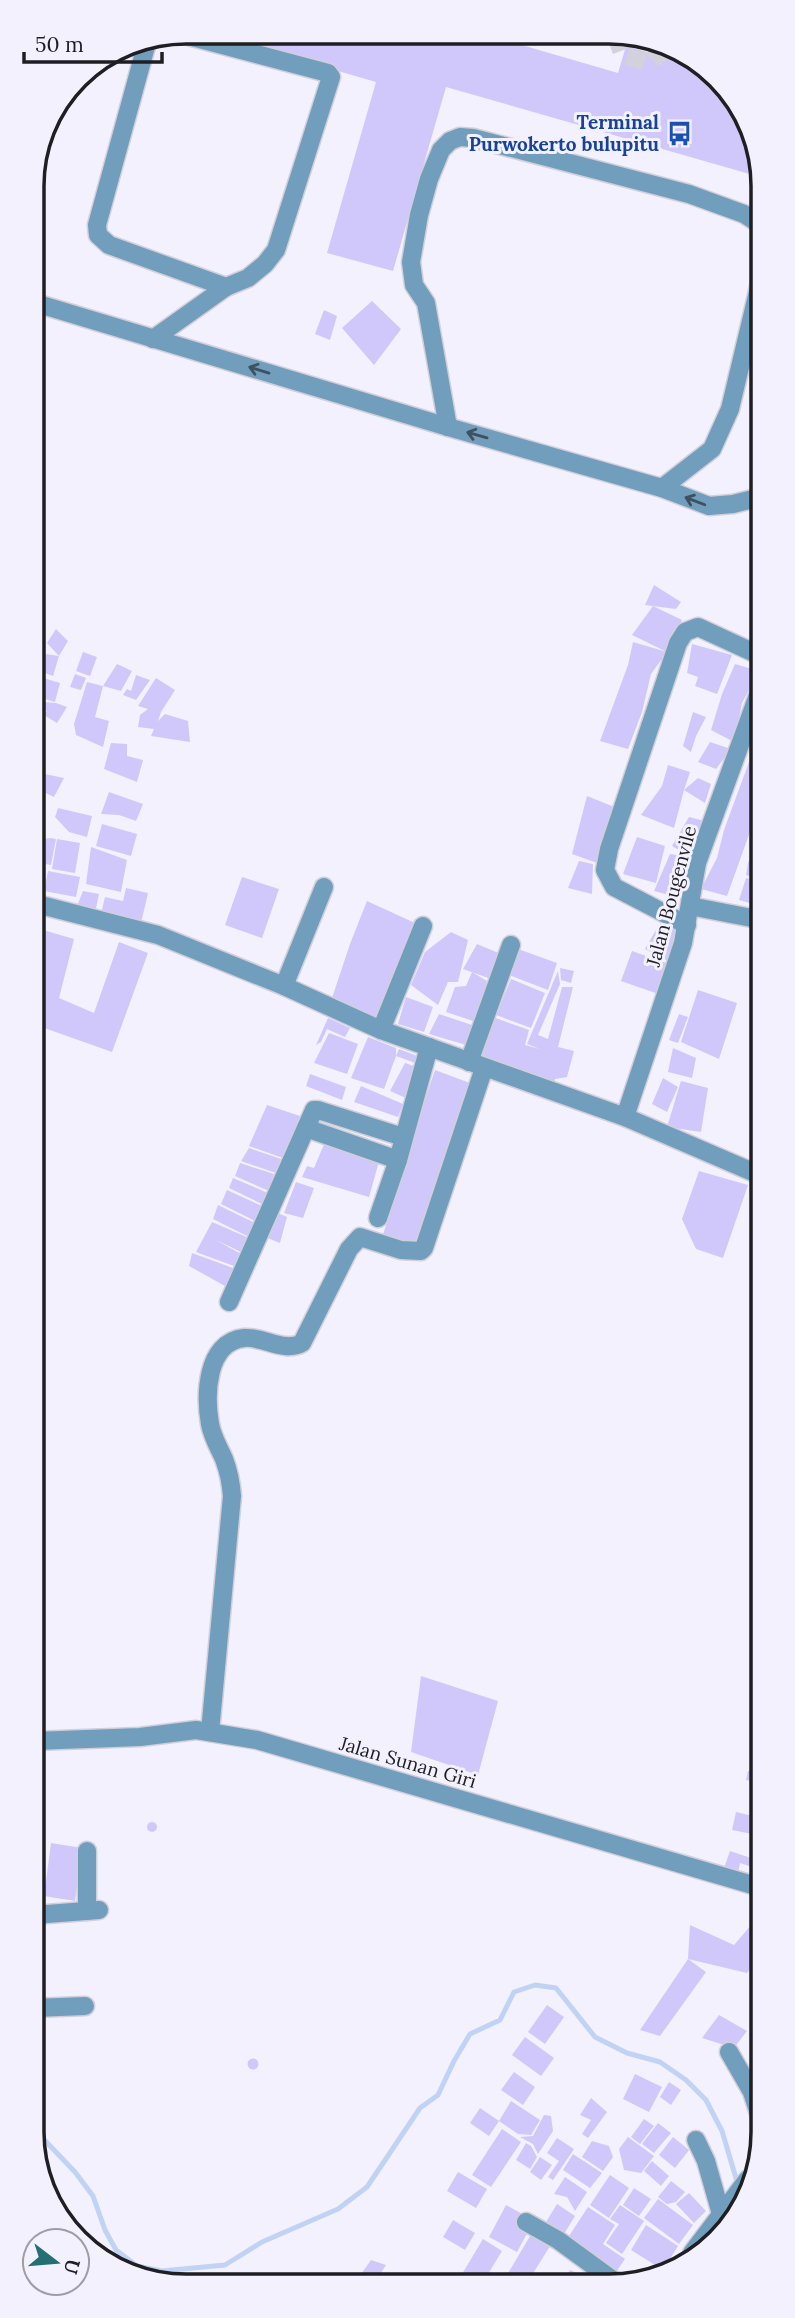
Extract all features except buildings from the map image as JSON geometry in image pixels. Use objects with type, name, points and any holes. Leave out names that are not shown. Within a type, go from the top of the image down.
[{"type":"street","points":[[153,339],[226,287],[248,278],[265,264],[276,250],[331,77],[328,73],[219,44]]},
{"type":"street","points":[[145,50],[97,225],[98,235],[109,245],[226,287]]},
{"type":"street","points":[[449,427],[426,303],[414,285],[411,262],[419,215],[429,179],[441,149],[450,141],[460,137],[473,138],[689,194],[751,219]]},
{"type":"street","points":[[44,306],[662,488],[709,506],[751,500]]},
{"type":"street","points":[[662,488],[712,449],[730,409],[751,321]]},
{"type":"street","points":[[687,925],[622,893],[610,881],[606,870],[609,849],[678,643],[685,632],[698,627],[751,651]]},
{"type":"street","name":"Jalan Bougenvile","points":[[625,1117],[683,943],[697,863],[751,714]]},
{"type":"street","points":[[285,986],[324,887]]},
{"type":"street","points":[[44,906],[158,935],[285,986],[381,1030],[625,1117],[751,1171]]},
{"type":"street","points":[[690,906],[751,918]]},
{"type":"street","points":[[381,1030],[423,926]]},
{"type":"street","points":[[210,1732],[232,1496],[230,1475],[210,1426],[210,1381],[217,1351],[227,1342],[243,1338],[288,1347],[302,1343],[349,1249],[360,1237],[401,1250],[421,1251],[424,1248],[511,945]]},
{"type":"street","points":[[378,1218],[398,1160],[429,1047]]},
{"type":"street","points":[[229,1302],[314,1110],[403,1137]]},
{"type":"street","points":[[306,1128],[398,1160]]},
{"type":"street","name":"Jalan Sunan Giri","points":[[44,1741],[140,1737],[197,1730],[257,1740],[751,1884]]},
{"type":"street","points":[[44,1914],[93,1910],[87,1851]]},
{"type":"street","points":[[44,2008],[85,2006]]},
{"type":"street","points":[[729,2052],[751,2090]]},
{"type":"street","points":[[696,2140],[725,2209]]},
{"type":"street","points":[[702,2240],[738,2192]]},
{"type":"street","points":[[527,2222],[604,2274]]},
{"type":"waterway","points":[[138,2266],[162,2271],[225,2265],[262,2242],[338,2209],[367,2187],[420,2108],[438,2095],[470,2034],[500,2020],[514,1992],[535,1985],[556,1988],[595,2037],[627,2053],[660,2062],[686,2080],[706,2100],[722,2131],[738,2185]]},
{"type":"waterway","points":[[44,2139],[75,2172],[93,2196],[105,2230],[116,2250],[136,2265]]},
{"type":"tunnel","points":[[619,44],[623,55],[649,63],[660,53]]},
{"type":"place","name":"Terminal Purwokerto bulupitu","points":[[679,133]]}]
